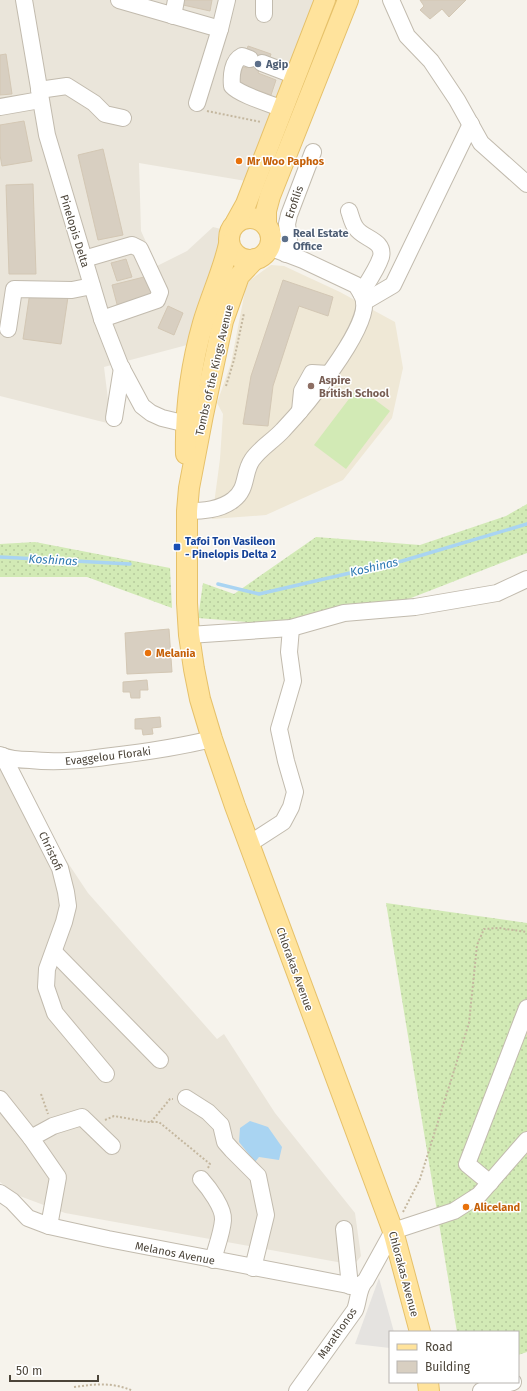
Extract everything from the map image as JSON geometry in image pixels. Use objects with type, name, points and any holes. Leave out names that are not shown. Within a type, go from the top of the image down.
[{"type":"main road","points":[[326,0],[246,204],[228,238],[229,244],[241,258],[248,260],[270,254],[271,237],[266,225],[266,211],[270,196],[348,0]]},
{"type":"main road","points":[[236,222],[249,217],[261,221],[266,225]]},
{"type":"main road","name":"Tombs of the Kings Avenue","points":[[189,488],[186,453],[186,424],[193,364],[203,321],[224,264],[229,244]]},
{"type":"main road","name":"Tombs of the Kings Avenue","points":[[187,603],[187,511],[189,488],[223,321],[239,276],[270,254]]},
{"type":"main road","name":"Chlorakas Avenue","points":[[187,603],[189,635],[194,669],[200,699],[212,739],[249,844],[393,1231],[420,1331]]},
{"type":"street","name":"Pinelopis Delta","points":[[24,0],[47,134],[102,319],[122,368],[142,406],[152,414],[186,424]]},
{"type":"street","points":[[120,0],[220,29]]},
{"type":"street","points":[[173,16],[176,0]]},
{"type":"street","points":[[197,103],[220,29],[227,0]]},
{"type":"street","points":[[391,0],[407,36],[430,61],[457,100],[481,143],[527,184]]},
{"type":"street","points":[[280,117],[249,95],[235,89],[232,86],[233,68],[236,60],[242,56],[296,76]]},
{"type":"street","points":[[0,107],[67,86],[94,103],[105,114],[123,118]]},
{"type":"street","points":[[363,298],[393,285],[471,124]]},
{"type":"street","name":"Erofilis","points":[[270,254],[288,240],[287,224],[289,215],[313,152]]},
{"type":"street","points":[[187,511],[215,509],[234,500],[245,484],[252,460],[300,411],[329,374],[358,327],[363,314],[363,298],[378,264],[381,251],[378,244],[355,228],[348,211]]},
{"type":"street","points":[[84,259],[132,245],[140,249],[160,292],[157,300],[102,319]]},
{"type":"street","points":[[270,254],[349,281],[356,285],[363,298]]},
{"type":"street","points":[[8,329],[14,289],[72,290],[92,286]]},
{"type":"street","points":[[114,418],[122,368]]},
{"type":"street","points":[[189,635],[291,628],[344,613],[415,607],[497,593],[527,579]]},
{"type":"street","points":[[249,844],[283,822],[291,807],[294,792],[279,729],[293,681],[289,652],[291,628]]},
{"type":"street","name":"Evaggelou Floraki","points":[[2,756],[46,762],[71,761],[149,751],[212,739]]},
{"type":"street","name":"Christofi","points":[[2,756],[60,868],[68,906],[64,922],[47,969],[46,987],[55,1013],[106,1074]]},
{"type":"street","points":[[54,952],[160,1060]]},
{"type":"street","points":[[490,1183],[467,1164],[527,1008]]},
{"type":"street","points":[[186,1098],[208,1112],[221,1125],[225,1142],[258,1176],[266,1215],[253,1268]]},
{"type":"street","points":[[0,1099],[31,1138],[58,1177],[49,1226]]},
{"type":"street","points":[[31,1138],[53,1126],[82,1117],[112,1146]]},
{"type":"street","points":[[393,1231],[454,1211],[479,1195],[527,1140]]},
{"type":"street","points":[[201,1179],[210,1189],[223,1219],[213,1260]]},
{"type":"street","name":"Melanos Avenue","points":[[0,1193],[12,1201],[28,1218],[49,1226],[108,1240],[253,1268],[356,1285]]},
{"type":"street","points":[[344,1230],[356,1285]]},
{"type":"street","name":"Marathonos","points":[[297,1391],[355,1310],[358,1302],[356,1285],[366,1280],[393,1231]]},
{"type":"street","points":[[481,1391],[509,1383]]},
{"type":"path","points":[[197,103],[208,112],[280,117]]},
{"type":"path","points":[[393,1231],[420,1179],[469,1023],[477,945],[484,929],[499,928],[527,932]]},
{"type":"path","points":[[41,1094],[53,1126]]},
{"type":"path","points":[[151,1122],[170,1099],[186,1098]]},
{"type":"path","points":[[92,1126],[114,1116],[159,1122],[210,1164],[201,1179]]},
{"type":"path","points":[[74,1387],[108,1384],[124,1387],[133,1391]]},
{"type":"shaded area","points":[[0,0],[316,0],[246,181],[139,163],[141,231],[157,266],[187,251],[213,227],[221,229],[221,249],[187,345],[104,367],[111,424],[0,396]]},
{"type":"shaded area","name":"Aspire British School","points":[[271,265],[284,266],[340,292],[395,322],[403,368],[392,418],[343,480],[266,515],[212,519],[220,459],[223,414],[217,403],[231,363],[245,291],[249,281]]},
{"type":"shaded area","points":[[0,761],[88,893],[217,1039],[224,1034],[275,1113],[355,1213],[361,1256],[354,1265],[65,1213],[17,1195],[0,1182]]},
{"type":"shaded area","points":[[379,1278],[394,1331],[389,1331],[389,1348],[355,1344]]},
{"type":"green space","points":[[358,387],[390,411],[346,469],[314,445]]},
{"type":"green space","points":[[527,504],[527,553],[411,598],[321,628],[198,618],[203,583],[234,594],[316,537],[420,545],[506,516]]},
{"type":"green space","points":[[35,542],[170,568],[172,608],[87,577],[0,577],[0,544]]},
{"type":"green space","points":[[386,903],[527,923],[527,1352],[519,1355],[519,1331],[457,1331]]},
{"type":"water","points":[[250,1121],[268,1127],[282,1147],[279,1160],[259,1157],[255,1162],[239,1142],[240,1128]]},
{"type":"building","points":[[184,0],[212,0],[210,11],[183,5]]},
{"type":"building","points":[[420,0],[466,0],[449,17],[442,9],[430,19],[420,10],[424,6]]},
{"type":"building","points":[[248,46],[271,54],[268,63],[263,61],[258,73],[276,80],[271,95],[237,83],[243,67],[247,68],[252,55],[246,53]]},
{"type":"building","points":[[6,54],[12,94],[0,95],[0,55]]},
{"type":"building","points":[[24,121],[32,161],[2,166],[0,155],[0,125]]},
{"type":"building","points":[[103,149],[123,235],[98,240],[78,155]]},
{"type":"building","points":[[33,184],[36,274],[9,274],[6,185]]},
{"type":"building","points":[[126,259],[132,277],[117,281],[111,263]]},
{"type":"building","points":[[148,276],[154,300],[118,308],[112,285]]},
{"type":"building","points":[[283,280],[333,297],[328,316],[299,306],[273,386],[268,426],[243,424],[251,376]]},
{"type":"building","points":[[30,292],[68,297],[61,344],[23,339]]},
{"type":"building","points":[[168,306],[183,313],[174,335],[158,328]]},
{"type":"building","name":"Melania","points":[[169,629],[172,672],[127,674],[125,633]]},
{"type":"building","points":[[147,680],[148,690],[140,690],[140,698],[131,698],[130,692],[123,692],[123,682]]},
{"type":"building","points":[[160,717],[161,727],[152,728],[153,734],[143,735],[142,729],[135,729],[135,719]]},
{"type":"waterway","name":"Koshinas","points":[[218,584],[259,594],[402,561],[527,524]]},
{"type":"waterway","name":"Koshinas","points":[[0,557],[130,564]]},
{"type":"place","name":"Agip","points":[[258,64]]},
{"type":"place","name":"Mr Woo Paphos","points":[[239,161]]},
{"type":"place","name":"Real Estate Office","points":[[285,239]]},
{"type":"place","name":"Aspire British School","points":[[311,386]]},
{"type":"place","name":"Tafoi Ton Vasileon - Pinelopis Delta 2","points":[[177,547]]},
{"type":"place","name":"Melania","points":[[148,653]]},
{"type":"place","name":"Aliceland","points":[[466,1207]]}]
